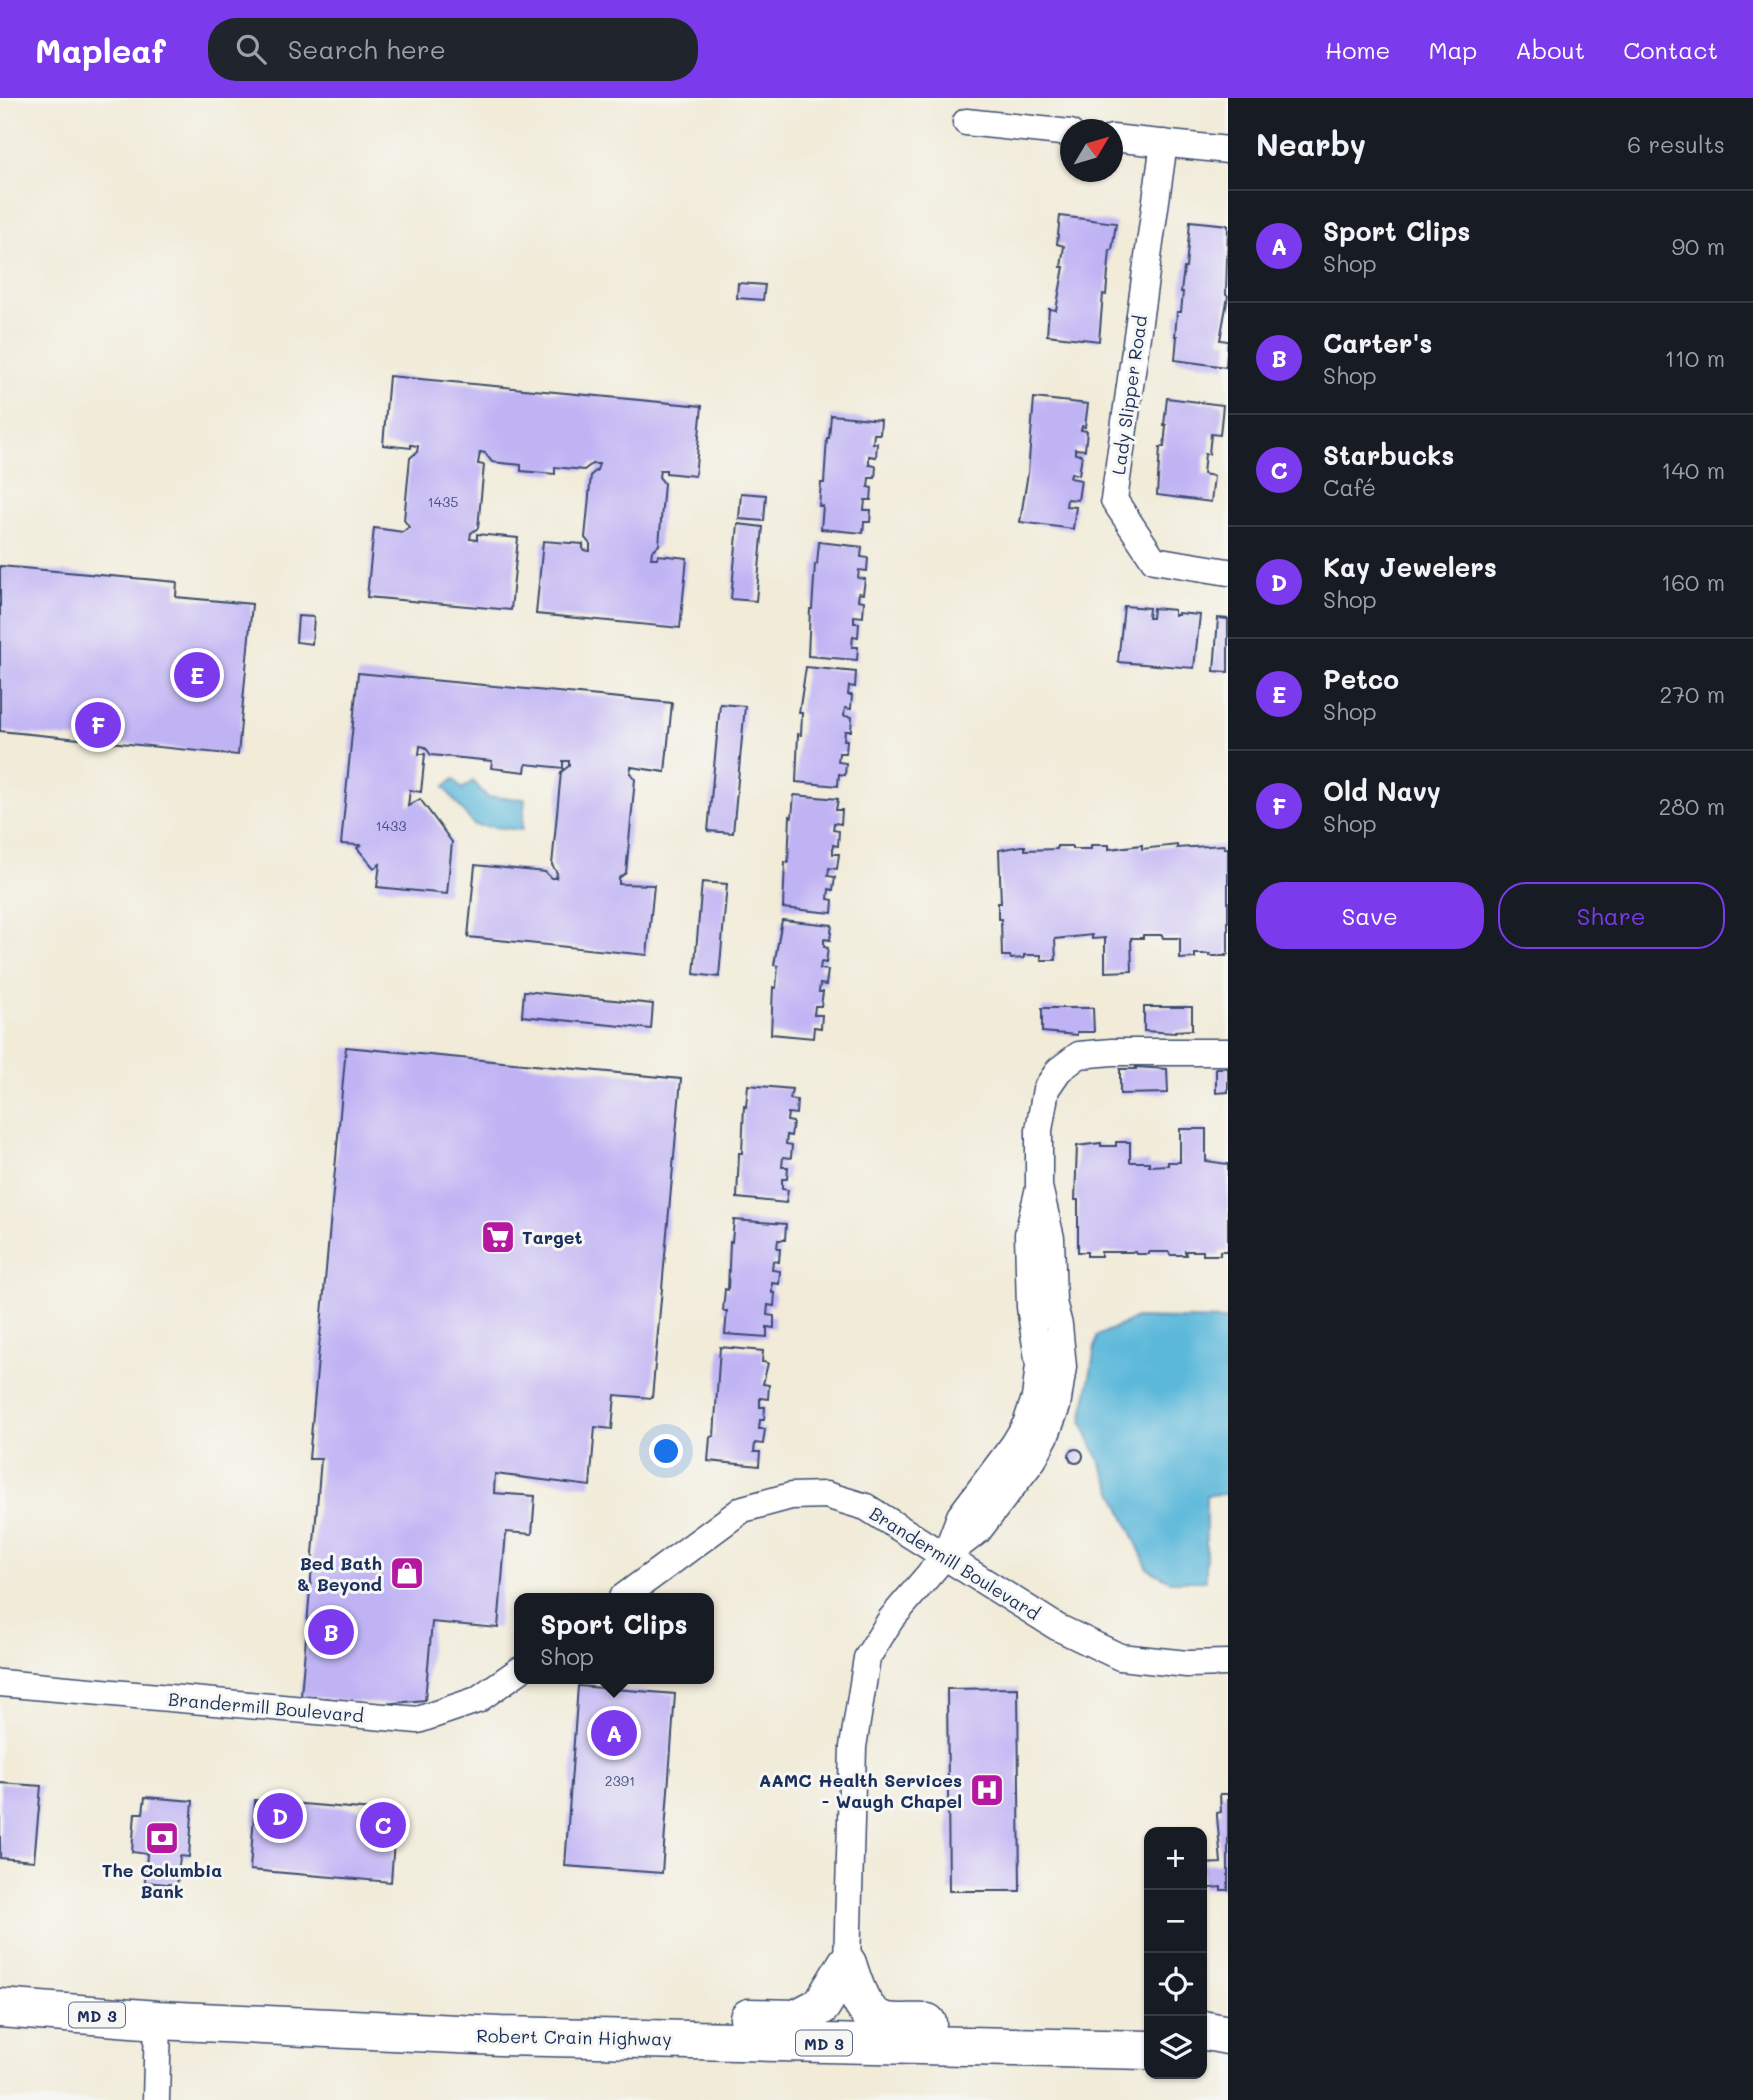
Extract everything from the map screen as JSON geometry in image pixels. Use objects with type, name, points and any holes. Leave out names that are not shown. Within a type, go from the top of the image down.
[{"type":"highway","points":[[847,1964],[858,1997],[869,2011],[884,2022],[1144,2026]]},
{"type":"highway","points":[[500,2036],[684,2017],[796,2019],[821,2006],[847,1964]]},
{"type":"highway","name":"Robert Crain Highway","points":[[12,2007],[158,2020],[500,2036],[1144,2050]]},
{"type":"highway","points":[[1207,2031],[1228,2035]]},
{"type":"highway","points":[[1207,2051],[1228,2051]]},
{"type":"street","points":[[966,122],[1060,133]]},
{"type":"street","points":[[1123,139],[1228,150]]},
{"type":"street","name":"Lady Slipper Road","points":[[1164,143],[1114,500],[1154,561],[1228,572]]},
{"type":"street","points":[[847,1964],[853,1747],[867,1658],[891,1619],[944,1557],[978,1531],[1033,1460],[1046,1435],[1056,1406],[1063,1367],[1059,1325],[1053,1302],[1051,1238],[1039,1187],[1039,1130],[1046,1090],[1059,1070],[1079,1055],[1112,1052],[1228,1052]]},
{"type":"street","name":"Brandermill Boulevard","points":[[629,1593],[743,1509],[791,1496],[826,1495],[866,1507],[1057,1627],[1120,1657],[1187,1664],[1228,1663]]},
{"type":"street","name":"Brandermill Boulevard","points":[[0,1683],[418,1720],[477,1700],[514,1674]]},
{"type":"street","points":[[156,2100],[158,2020]]},
{"type":"water","points":[[454,779],[462,789],[473,781],[487,797],[525,799],[522,830],[474,825],[444,787]]},
{"type":"water","points":[[1136,1318],[1228,1320],[1228,1494],[1206,1495],[1206,1581],[1170,1581],[1148,1569],[1082,1422],[1097,1336]]},
{"type":"building","points":[[1060,216],[1116,223],[1110,250],[1106,295],[1103,294],[1099,341],[1047,335],[1049,309],[1056,310],[1064,267],[1061,267],[1064,246],[1057,244]]},
{"type":"building","points":[[1190,221],[1228,225],[1228,296],[1220,340],[1228,341],[1226,367],[1175,360],[1177,312],[1181,312]]},
{"type":"building","points":[[738,283],[765,285],[763,300],[737,298]]},
{"type":"building","points":[[389,376],[702,406],[695,476],[660,470],[659,477],[664,483],[659,545],[652,551],[651,558],[657,558],[658,555],[687,558],[680,628],[536,614],[543,541],[583,544],[583,550],[590,551],[590,544],[585,538],[591,475],[599,464],[592,464],[584,470],[555,467],[555,474],[521,471],[521,465],[492,462],[485,453],[480,452],[478,464],[484,465],[478,528],[471,533],[470,539],[477,540],[477,534],[518,538],[511,610],[367,597],[374,528],[403,532],[409,527],[404,520],[410,458],[417,452],[418,446],[411,445],[411,448],[383,445]]},
{"type":"building","points":[[1034,398],[1088,404],[1085,427],[1082,426],[1081,430],[1087,431],[1085,450],[1075,449],[1075,454],[1082,455],[1079,475],[1071,473],[1070,478],[1081,480],[1078,500],[1067,499],[1066,506],[1076,507],[1073,529],[1020,522],[1028,473]]},
{"type":"building","points":[[1167,398],[1223,405],[1220,435],[1211,434],[1209,454],[1205,454],[1203,474],[1214,476],[1211,502],[1157,495]]},
{"type":"building","points":[[831,415],[881,420],[880,434],[874,434],[873,443],[877,443],[876,457],[869,456],[869,465],[876,466],[875,478],[869,478],[871,500],[865,500],[864,510],[871,510],[870,522],[864,522],[863,533],[821,529],[821,483],[824,483]]},
{"type":"building","points":[[741,493],[766,495],[764,521],[739,519]]},
{"type":"building","points":[[738,524],[763,527],[756,601],[731,599]]},
{"type":"building","points":[[819,542],[862,547],[861,557],[868,558],[867,571],[859,570],[858,578],[865,579],[863,594],[859,593],[858,600],[864,601],[863,617],[854,616],[854,623],[859,623],[858,637],[853,636],[852,647],[858,647],[857,660],[808,656],[810,609]]},
{"type":"building","points":[[0,566],[177,582],[176,597],[252,604],[238,755],[0,731]]},
{"type":"building","points":[[1124,606],[1149,608],[1148,618],[1152,618],[1153,608],[1174,610],[1174,615],[1200,615],[1194,668],[1118,662]]},
{"type":"building","points":[[298,616],[314,617],[312,644],[296,642]]},
{"type":"building","points":[[1218,618],[1228,619],[1228,672],[1214,671]]},
{"type":"building","points":[[806,667],[856,672],[855,687],[849,686],[848,695],[852,695],[851,709],[845,708],[844,716],[852,717],[851,731],[845,731],[846,753],[839,753],[838,762],[846,763],[845,775],[839,774],[838,786],[796,782],[798,734],[801,735],[802,713],[799,713]]},
{"type":"building","points":[[358,673],[672,703],[665,772],[631,767],[630,773],[635,779],[626,873],[619,878],[619,884],[654,885],[647,955],[468,937],[475,865],[545,872],[551,878],[556,878],[557,873],[552,865],[561,772],[569,766],[569,761],[563,761],[563,768],[526,764],[525,772],[491,768],[492,761],[431,755],[425,747],[420,746],[419,754],[425,754],[421,792],[410,790],[408,806],[420,799],[452,842],[447,894],[377,887],[380,864],[374,868],[357,848],[361,845],[341,844]]},
{"type":"building","points":[[720,704],[745,706],[733,833],[708,831]]},
{"type":"building","points":[[794,795],[838,799],[836,810],[842,810],[841,824],[834,823],[833,830],[839,831],[838,846],[833,845],[833,854],[839,854],[837,869],[829,868],[828,876],[835,877],[828,899],[833,900],[832,913],[783,908],[785,862],[788,863],[790,816],[792,817]]},
{"type":"building","points":[[1091,845],[1109,845],[1109,849],[1142,845],[1142,849],[1177,845],[1177,848],[1224,845],[1224,848],[1228,848],[1228,954],[1195,954],[1195,958],[1180,959],[1180,938],[1143,935],[1143,938],[1131,938],[1132,971],[1105,972],[1105,938],[1092,939],[1092,935],[1055,939],[1056,960],[1041,960],[1041,955],[1024,955],[1024,958],[1011,959],[1010,956],[1002,956],[1001,919],[998,919],[998,903],[1001,903],[999,850],[1021,846],[1025,846],[1025,850],[1057,849],[1057,846],[1091,849]]},
{"type":"building","points":[[702,882],[727,884],[719,977],[694,974]]},
{"type":"building","points":[[782,920],[832,925],[830,940],[824,939],[824,947],[828,948],[826,963],[821,962],[820,969],[828,970],[826,985],[820,984],[819,992],[823,992],[821,1006],[815,1006],[814,1015],[822,1015],[821,1028],[814,1027],[813,1038],[771,1034],[773,987],[776,988],[778,966],[774,965]]},
{"type":"building","points":[[524,991],[653,1004],[651,1029],[522,1016]]},
{"type":"building","points":[[1144,1007],[1192,1007],[1192,1030],[1175,1033],[1144,1031]]},
{"type":"building","points":[[1042,1008],[1093,1008],[1094,1032],[1077,1032],[1077,1035],[1042,1032]]},
{"type":"building","name":"Target","points":[[346,1047],[681,1079],[652,1398],[615,1395],[612,1429],[595,1427],[590,1486],[495,1474],[494,1493],[535,1496],[532,1534],[506,1532],[498,1628],[432,1622],[425,1700],[384,1704],[301,1696],[321,1459],[309,1459]]},
{"type":"building","points":[[1216,1068],[1228,1068],[1228,1092],[1216,1093]]},
{"type":"building","points":[[1120,1069],[1167,1069],[1168,1093],[1120,1094]]},
{"type":"building","points":[[748,1085],[792,1089],[790,1099],[797,1100],[796,1114],[788,1113],[787,1121],[793,1122],[791,1136],[787,1135],[786,1144],[792,1145],[791,1158],[783,1157],[782,1167],[788,1167],[787,1179],[782,1179],[782,1189],[788,1190],[786,1203],[737,1198],[739,1153],[742,1153],[744,1106],[746,1107]]},
{"type":"building","points":[[1180,1129],[1206,1129],[1206,1161],[1228,1164],[1228,1251],[1220,1251],[1220,1255],[1203,1255],[1203,1251],[1185,1251],[1186,1255],[1170,1255],[1169,1252],[1101,1252],[1101,1256],[1087,1256],[1087,1252],[1078,1252],[1078,1200],[1075,1200],[1077,1146],[1101,1143],[1101,1146],[1116,1146],[1116,1142],[1130,1142],[1130,1162],[1149,1162],[1149,1166],[1168,1165],[1168,1162],[1180,1162]]},
{"type":"building","points":[[734,1220],[786,1224],[785,1240],[778,1240],[779,1262],[773,1261],[772,1270],[780,1271],[779,1284],[772,1283],[772,1293],[775,1293],[774,1306],[768,1305],[767,1315],[774,1316],[774,1328],[767,1327],[767,1337],[725,1334],[727,1311],[723,1311],[725,1289],[728,1290],[730,1242]]},
{"type":"building","points":[[720,1347],[763,1351],[762,1362],[768,1363],[763,1384],[769,1385],[768,1399],[760,1398],[760,1407],[765,1407],[764,1420],[760,1420],[759,1429],[765,1429],[763,1444],[755,1443],[754,1452],[760,1452],[759,1466],[708,1461],[710,1437],[714,1436]]},
{"type":"building","points":[[1073,1449],[1079,1449],[1083,1456],[1079,1463],[1073,1463],[1069,1459],[1069,1453]]},
{"type":"building","points":[[578,1686],[675,1694],[662,1873],[565,1866]]},
{"type":"building","points":[[1018,1688],[1020,1891],[949,1891],[947,1689]]},
{"type":"building","points":[[0,1783],[41,1786],[34,1861],[0,1858]]},
{"type":"building","points":[[1220,1794],[1228,1794],[1228,1890],[1221,1890],[1221,1887],[1207,1888],[1207,1864],[1221,1863],[1217,1813],[1221,1812]]},
{"type":"building","name":"The Columbia Bank","points":[[145,1797],[193,1801],[189,1857],[180,1856],[177,1885],[145,1882],[147,1854],[132,1852],[135,1813],[143,1813]]},
{"type":"building","points":[[255,1800],[396,1812],[391,1882],[250,1870]]},
{"type":"place","name":"Petco","points":[[197,675]]},
{"type":"place","name":"Old Navy","points":[[98,725]]},
{"type":"place","name":"Target","points":[[498,1237]]},
{"type":"place","name":"Bed Bath & Beyond","points":[[407,1573]]},
{"type":"place","name":"Carter's","points":[[331,1632]]},
{"type":"place","name":"Sport Clips","points":[[614,1733]]},
{"type":"place","name":"AAMC Health Services - Waugh Chapel","points":[[987,1790]]},
{"type":"place","name":"Kay Jewelers","points":[[280,1816]]},
{"type":"place","name":"Starbucks","points":[[383,1825]]},
{"type":"place","name":"The Columbia Bank","points":[[162,1838]]}]
